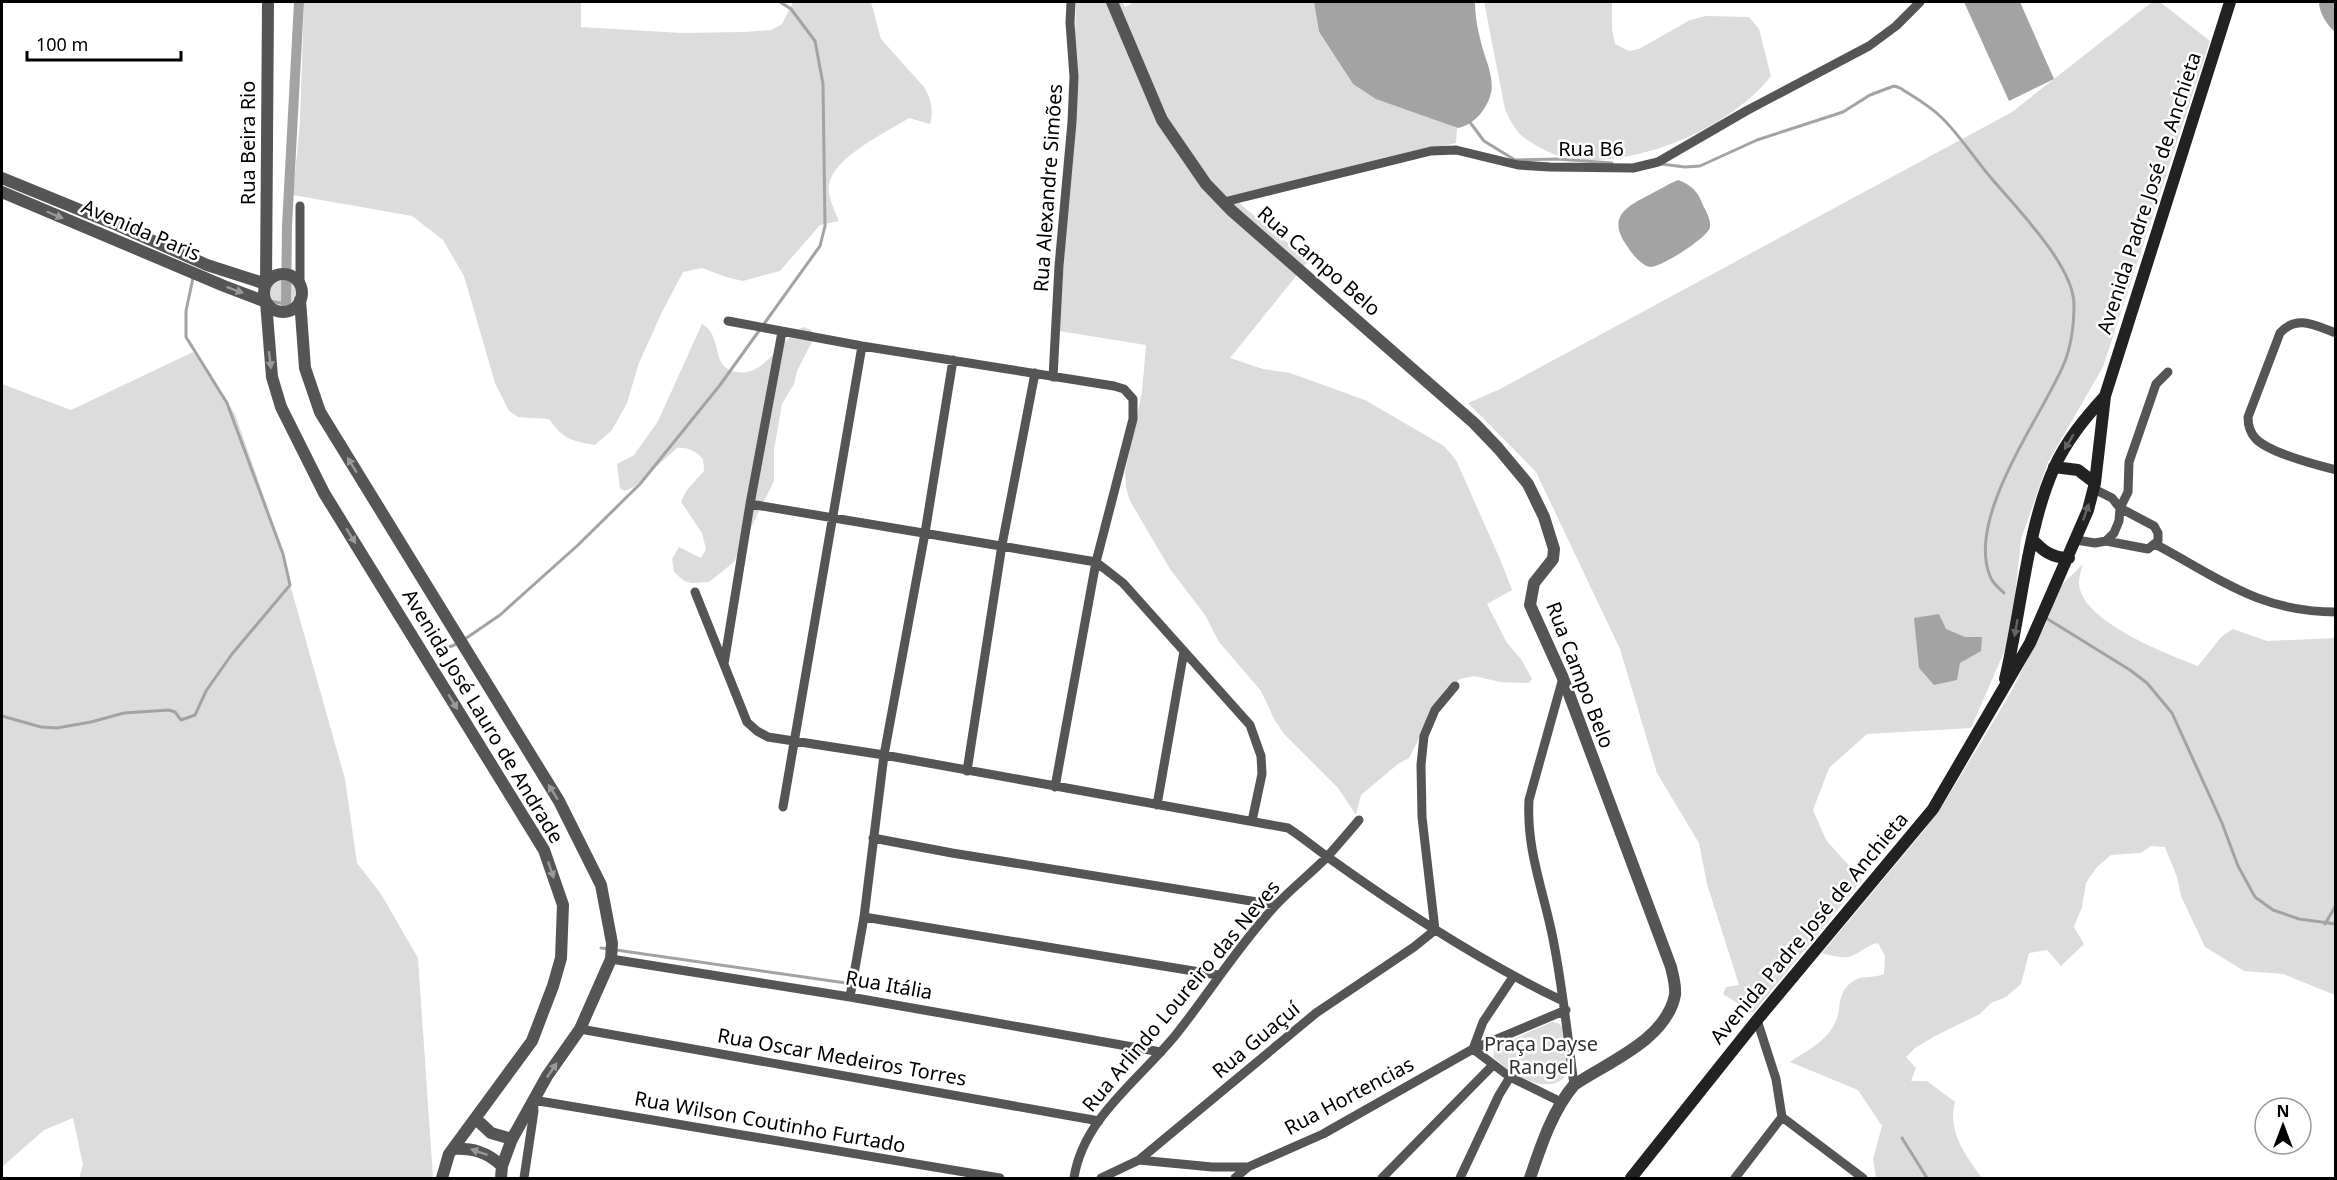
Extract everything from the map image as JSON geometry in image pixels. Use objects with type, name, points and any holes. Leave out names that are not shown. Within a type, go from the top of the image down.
[{"type":"main road","name":"Avenida Padre José de Anchieta","points":[[1631,1179],[1757,1020],[1933,809],[2030,643],[2069,558],[2094,486],[2105,396],[2230,2]]},
{"type":"main road","name":"Avenida Padre José de Anchieta","points":[[2002,692],[2015,636],[2032,539],[2054,467],[2082,421],[2105,396]]},
{"type":"main road","points":[[2054,467],[2078,470],[2094,486]]},
{"type":"main road","points":[[2032,539],[2047,553],[2058,558],[2069,558]]},
{"type":"street","name":"Rua Beira Rio","points":[[266,284],[268,2]]},
{"type":"street","name":"Rua Alexandre Simões","points":[[1053,377],[1059,266],[1072,122],[1074,78],[1071,2]]},
{"type":"street","name":"Rua Campo Belo","points":[[1112,2],[1162,120],[1206,184],[1474,423],[1528,484],[1544,517],[1554,549],[1553,559],[1534,584],[1530,605],[1563,678],[1675,982],[1675,994],[1671,1007],[1659,1026],[1646,1039],[1574,1085],[1561,1102],[1530,1179]]},
{"type":"street","name":"Rua B6","points":[[1224,202],[1431,151],[1456,150],[1518,165],[1550,167],[1633,168],[1658,162],[1746,111],[1869,46],[1896,26],[1920,2]]},
{"type":"street","name":"Avenida Paris","points":[[2,177],[207,265],[266,284]]},
{"type":"street","name":"Avenida Paris","points":[[2,192],[266,302]]},
{"type":"street","points":[[300,206],[300,286],[300,300],[294,308],[284,312],[274,309],[266,302],[264,293],[266,284],[273,277],[284,274],[294,278],[300,286]]},
{"type":"street","name":"Avenida José Lauro de Andrade","points":[[300,300],[305,368],[320,412],[559,801],[601,885],[612,952]]},
{"type":"street","name":"Avenida José Lauro de Andrade","points":[[266,302],[272,377],[281,407],[324,493],[544,850],[563,905],[561,958],[539,1027],[513,1069],[453,1149],[443,1168],[442,1179]]},
{"type":"street","points":[[728,321],[862,346],[1114,386],[1124,390],[1133,399],[1132,419],[1096,562],[1055,787]]},
{"type":"street","points":[[2336,333],[2305,322],[2291,323],[2283,329],[2248,417],[2249,429],[2260,442],[2299,459],[2336,470]]},
{"type":"street","points":[[724,664],[750,504],[782,332]]},
{"type":"street","points":[[783,807],[862,346]]},
{"type":"street","points":[[850,997],[864,917],[884,755],[925,533],[953,360]]},
{"type":"street","points":[[2076,540],[2096,543],[2111,538],[2117,527],[2120,508],[2128,492],[2129,462],[2156,384],[2168,372]]},
{"type":"street","points":[[967,771],[1002,545],[1035,373]]},
{"type":"street","points":[[2094,486],[2112,498],[2120,508],[2154,526],[2159,537],[2148,549],[2106,541]]},
{"type":"street","points":[[750,504],[1096,562],[1123,583],[1250,725],[1261,756],[1262,774],[1252,821]]},
{"type":"street","points":[[2155,544],[2218,581],[2252,597],[2288,608],[2336,612]]},
{"type":"street","points":[[695,592],[747,722],[768,737],[884,755],[1288,828],[1435,930],[1565,1006]]},
{"type":"street","points":[[1157,805],[1184,651]]},
{"type":"street","points":[[1563,678],[1529,800],[1528,821],[1529,842],[1554,943],[1565,1006],[1574,1085]]},
{"type":"street","points":[[1435,930],[1422,817],[1422,755],[1424,736],[1435,710],[1455,686]]},
{"type":"street","name":"Rua Arlindo Loureiro das Neves","points":[[1074,1179],[1077,1159],[1099,1121],[1178,1033],[1218,975],[1276,905],[1327,857],[1359,820]]},
{"type":"street","points":[[873,837],[952,853],[1276,905]]},
{"type":"street","points":[[864,917],[1218,975]]},
{"type":"street","name":"Rua Guaçuí","points":[[1101,1179],[1139,1160],[1316,1012],[1414,947],[1435,930]]},
{"type":"street","points":[[501,1172],[512,1139],[533,1100],[580,1029],[612,952]]},
{"type":"street","name":"Rua Itália","points":[[612,952],[1161,1052]]},
{"type":"street","points":[[1513,977],[1483,1022],[1473,1049],[1510,1077],[1561,1102]]},
{"type":"street","name":"Rua Hortencias","points":[[1139,1160],[1212,1167],[1248,1167],[1323,1134],[1473,1049],[1565,1006]]},
{"type":"street","points":[[1757,1020],[1776,1079],[1782,1117],[1863,1179]]},
{"type":"street","name":"Rua Oscar Medeiros Torres","points":[[580,1029],[1099,1121]]},
{"type":"street","points":[[1382,1179],[1493,1065]]},
{"type":"street","points":[[1460,1179],[1510,1077]]},
{"type":"street","points":[[524,1179],[534,1111],[533,1100]]},
{"type":"street","name":"Rua Wilson Coutinho Furtado","points":[[533,1100],[1000,1179]]},
{"type":"street","points":[[1735,1179],[1782,1117]]},
{"type":"street","points":[[476,1119],[491,1133],[512,1139]]},
{"type":"street","points":[[453,1149],[467,1148],[481,1151],[493,1158],[501,1172]]},
{"type":"street","points":[[1235,1179],[1248,1167]]},
{"type":"green space","points":[[304,2],[581,3],[581,27],[681,33],[771,30],[782,24],[793,2],[871,2],[881,39],[924,87],[930,100],[932,114],[930,124],[909,118],[862,146],[840,165],[829,185],[829,194],[839,221],[820,225],[780,271],[743,281],[702,268],[683,272],[639,363],[627,403],[612,430],[595,445],[587,444],[563,435],[549,419],[518,417],[509,411],[495,383],[464,276],[443,240],[412,216],[293,195],[300,122]]},
{"type":"green space","points":[[1076,2],[1122,2],[1125,7],[1134,2],[1314,2],[1319,33],[1353,84],[1457,128],[1456,143],[1234,199],[1309,260],[1230,358],[1263,369],[1290,373],[1365,400],[1444,446],[1456,460],[1512,590],[1487,604],[1507,643],[1521,659],[1532,679],[1529,683],[1500,682],[1474,676],[1460,679],[1447,688],[1409,758],[1398,764],[1361,795],[1356,815],[1338,788],[1285,735],[1275,721],[1261,691],[1219,642],[1205,615],[1170,569],[1130,501],[1125,472],[1142,392],[1146,345],[1059,331],[1072,145]]},
{"type":"green space","points":[[1484,2],[1612,2],[1612,29],[1615,44],[1629,51],[1639,49],[1690,20],[1706,16],[1749,17],[1759,29],[1771,76],[1753,95],[1730,113],[1705,129],[1676,142],[1647,152],[1617,158],[1589,160],[1558,156],[1522,136],[1508,116]]},
{"type":"green space","points":[[2152,2],[2160,2],[2210,41],[2103,367],[2048,462],[2021,539],[2011,636],[1971,728],[1867,734],[1829,768],[1813,810],[1826,840],[1862,880],[1753,1013],[1723,994],[1726,987],[1739,985],[1707,884],[1699,843],[1657,773],[1620,649],[1536,472],[1468,403],[1500,389],[2012,112]]},
{"type":"green space","points":[[283,280],[292,284],[296,293],[292,302],[283,306],[274,302],[270,293],[274,284]]},
{"type":"green space","points":[[702,324],[712,335],[724,366],[730,370],[742,372],[761,365],[803,327],[811,330],[815,336],[797,371],[794,384],[782,404],[774,450],[774,481],[734,562],[709,582],[692,583],[684,581],[674,572],[672,559],[679,547],[701,558],[706,549],[702,533],[681,502],[686,491],[704,471],[703,459],[692,450],[677,448],[634,487],[624,491],[620,488],[617,464],[634,455],[658,421]]},
{"type":"green space","points":[[193,352],[235,414],[271,517],[345,779],[357,863],[381,894],[418,958],[433,1178],[79,1178],[83,1165],[73,1118],[44,1130],[2,1167],[2,384],[71,410]]},
{"type":"green space","points":[[2083,564],[2079,583],[2083,597],[2094,610],[2127,634],[2198,666],[2222,636],[2233,629],[2267,641],[2335,638],[2335,995],[2283,974],[2244,971],[2205,947],[2181,896],[2177,877],[2165,847],[2151,846],[2141,853],[2111,855],[2097,867],[2086,883],[2082,907],[2074,927],[2084,944],[2061,966],[2047,950],[2029,953],[2021,984],[2006,997],[1991,1003],[1980,1014],[1915,1048],[1906,1057],[1916,1068],[1911,1081],[1927,1081],[1955,1102],[1953,1113],[1956,1133],[1964,1152],[1982,1178],[1876,1178],[1873,1159],[1882,1126],[1858,1090],[1790,1062],[1815,1046],[1831,1030],[1837,1017],[1842,994],[1850,983],[1860,978],[1884,974],[1885,956],[1878,943],[1847,957],[1822,953],[1944,803],[2010,694],[2045,625],[2060,587]]},
{"type":"green space","name":"Praça Dayse Rangel","points":[[1552,1022],[1563,1027],[1569,1072],[1561,1080],[1552,1084],[1531,1081],[1520,1077],[1493,1057],[1495,1047]]},
{"type":"shaded area","points":[[1314,2],[1475,2],[1481,45],[1492,86],[1483,110],[1469,124],[1458,128],[1376,99],[1353,84],[1319,32]]},
{"type":"shaded area","points":[[1964,2],[2020,2],[2054,79],[2009,101]]},
{"type":"shaded area","points":[[2319,2],[2335,2],[2335,32],[2324,18]]},
{"type":"shaded area","points":[[1678,180],[1697,193],[1710,221],[1710,227],[1702,238],[1683,251],[1663,263],[1650,267],[1638,260],[1627,246],[1621,236],[1619,221],[1626,209],[1633,204]]},
{"type":"shaded area","points":[[1939,614],[1946,629],[1965,637],[1982,637],[1981,651],[1960,663],[1957,680],[1934,685],[1919,668],[1914,618]]},
{"type":"waterway","points":[[286,304],[287,226],[299,2]]},
{"type":"waterway","points":[[465,639],[500,615],[578,545],[640,484],[720,385],[820,246],[825,226],[823,84],[815,41],[791,9],[780,2]]},
{"type":"waterway","points":[[1661,164],[1700,166],[1757,140],[1843,112],[1870,95],[1894,86],[1926,105],[1947,123],[2040,235],[2064,271],[2071,288],[2074,304],[2073,328],[2063,366],[2009,469],[1996,498],[1988,526],[1985,552],[1990,576],[2004,593]]},
{"type":"waterway","points":[[1469,121],[1484,141],[1515,160],[1557,159],[1612,163]]},
{"type":"waterway","points":[[2,716],[41,727],[57,728],[124,713],[169,710],[175,712],[181,720],[195,715],[206,691],[232,654],[290,585],[283,554],[227,403],[186,337],[186,311],[193,278]]},
{"type":"waterway","points":[[270,301],[286,304]]},
{"type":"waterway","points":[[2046,618],[2130,670],[2147,683],[2172,713],[2222,823],[2238,866],[2255,897],[2273,910],[2299,919],[2336,924]]},
{"type":"waterway","points":[[442,650],[459,643]]},
{"type":"waterway","points":[[2325,924],[2336,905]]},
{"type":"waterway","points":[[601,948],[610,949]]},
{"type":"waterway","points":[[616,950],[846,983]]},
{"type":"waterway","points":[[1902,1138],[1927,1178]]}]
